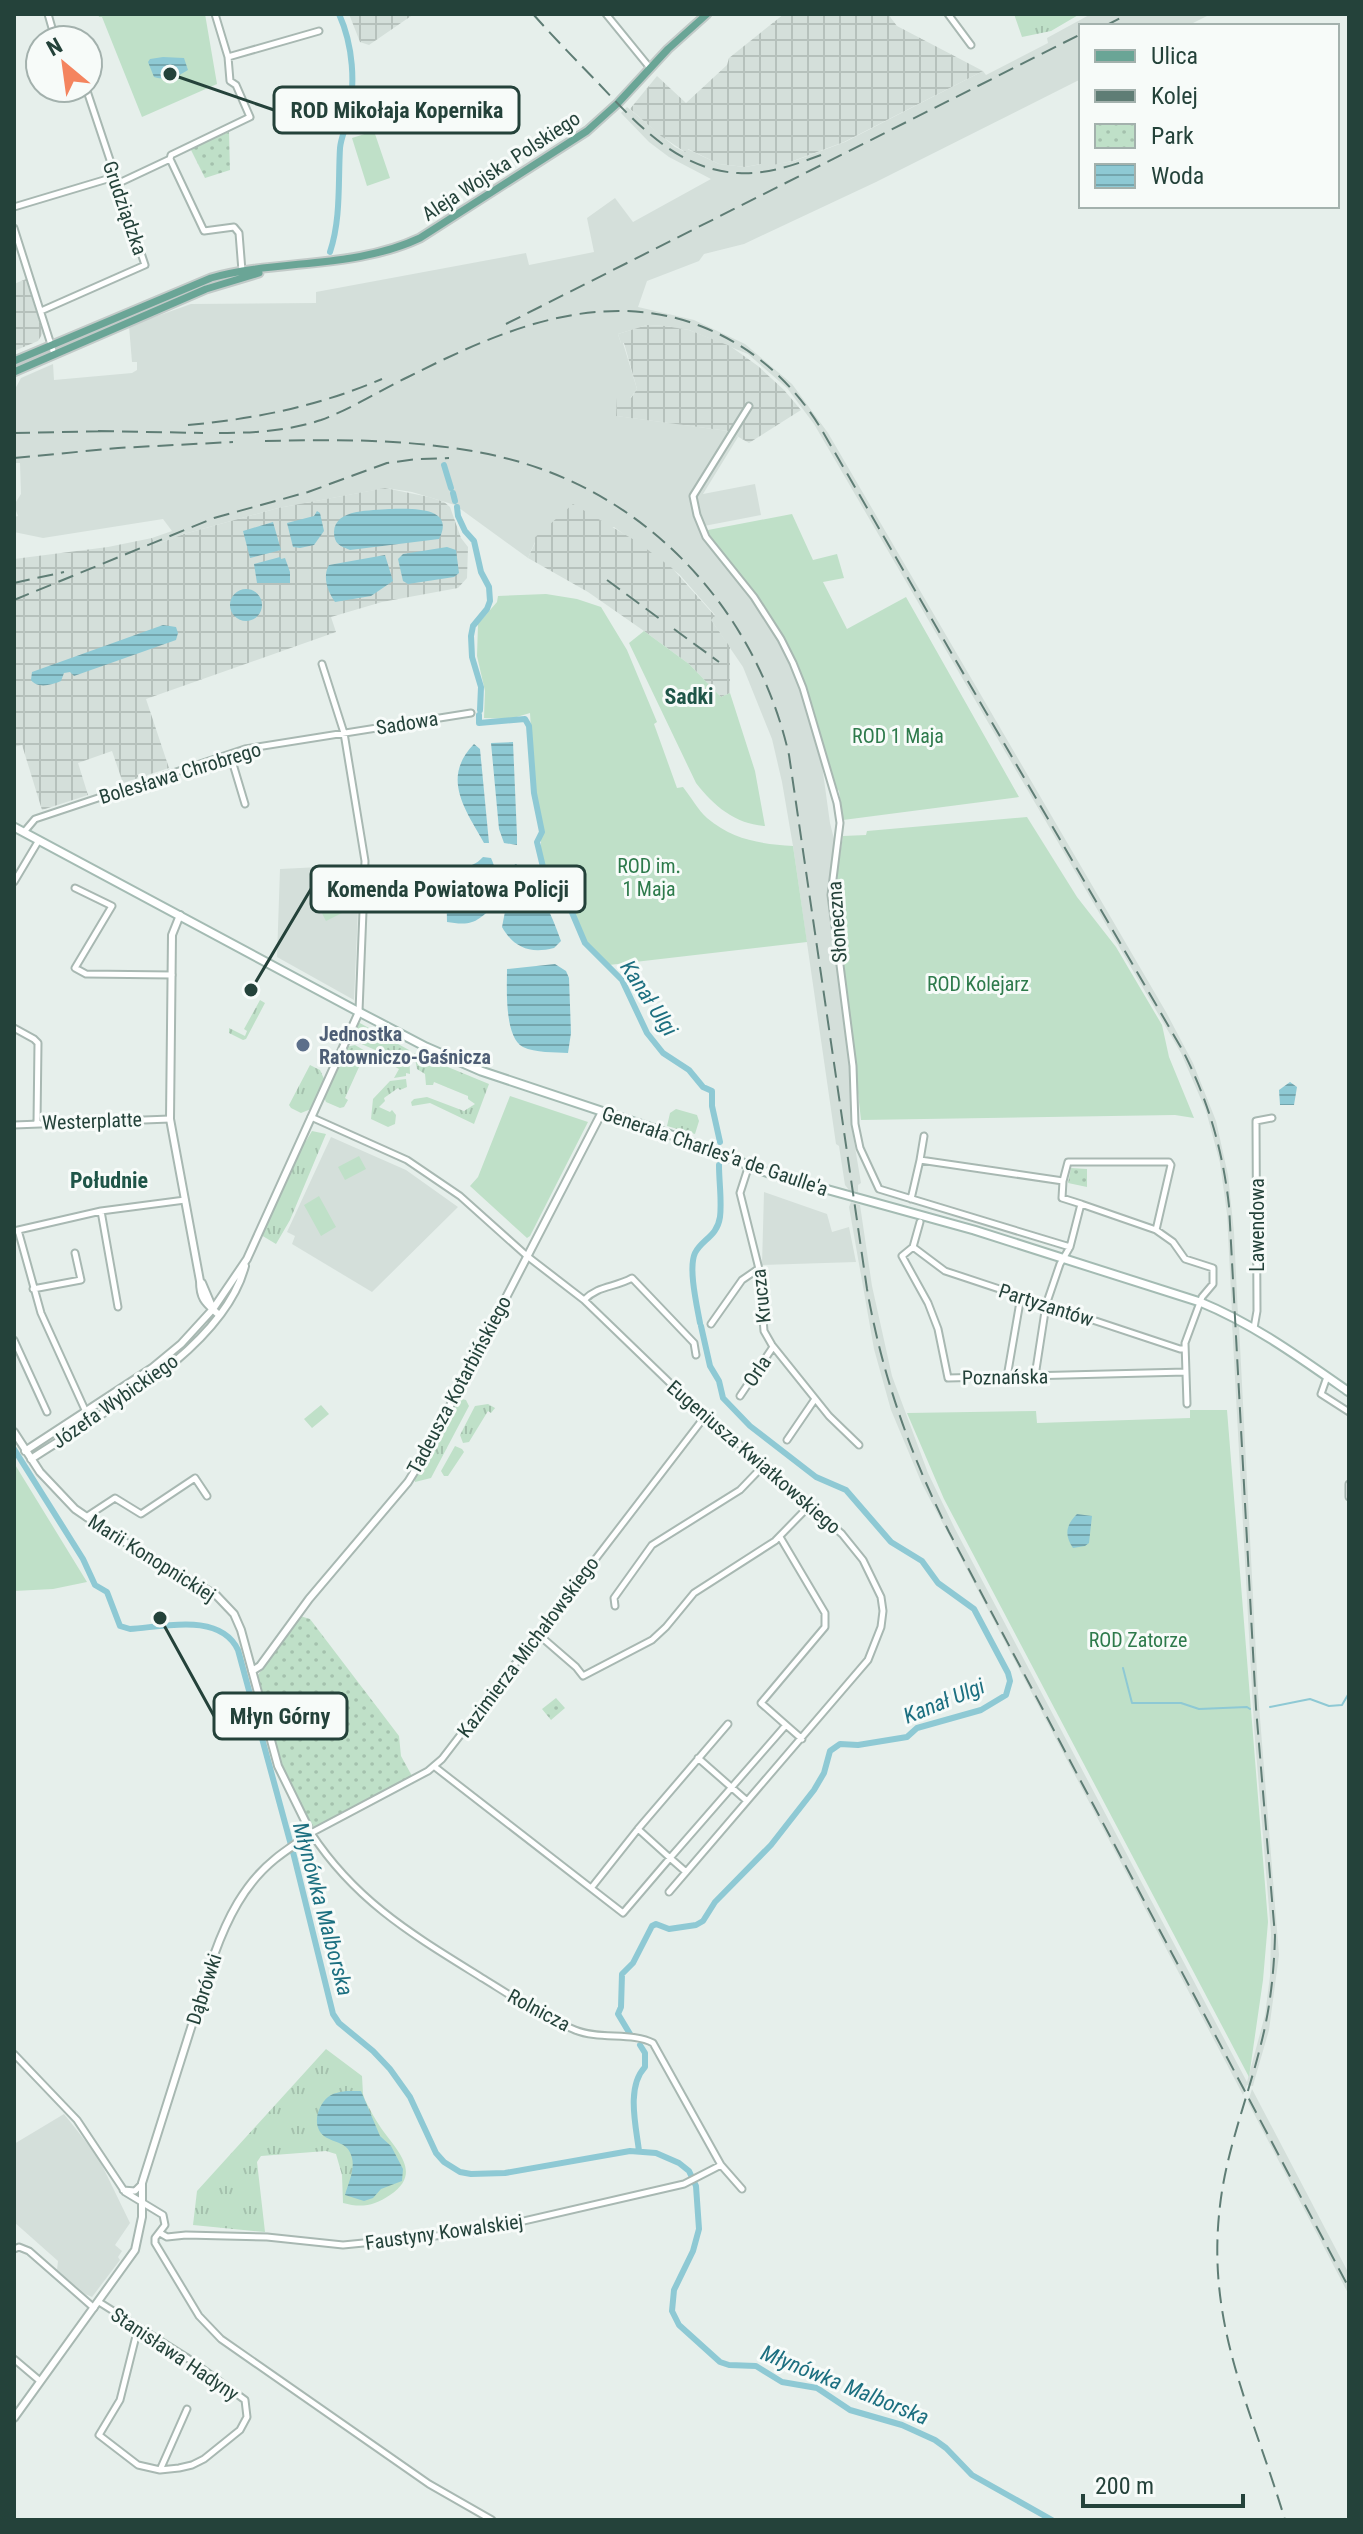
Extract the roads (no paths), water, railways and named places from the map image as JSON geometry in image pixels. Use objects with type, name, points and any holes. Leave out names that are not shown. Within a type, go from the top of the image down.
[{"type":"main road","name":"Aleja Wojska Polskiego","points":[[14,361],[193,284],[242,271],[364,257],[393,250],[420,238],[576,139],[618,103],[707,14]]},
{"type":"main road","name":"Aleja Wojska Polskiego","points":[[14,372],[206,289],[273,268]]},
{"type":"main road","name":"Generała Charles'a de Gaulle'a","points":[[14,827],[359,1012],[481,1071],[661,1131],[799,1183],[947,1222],[1200,1302],[1254,1328],[1349,1392]]},
{"type":"street","points":[[119,183],[250,117],[236,85],[230,81],[228,57],[215,14]]},
{"type":"street","points":[[606,14],[650,68]]},
{"type":"street","points":[[948,14],[971,45]]},
{"type":"street","points":[[228,57],[319,31]]},
{"type":"street","name":"Grudziądzka","points":[[41,311],[145,265],[91,104]]},
{"type":"street","points":[[170,159],[204,231],[234,227],[239,233],[242,271]]},
{"type":"street","points":[[14,207],[114,177]]},
{"type":"street","points":[[14,228],[16,243],[54,354]]},
{"type":"street","name":"Słoneczna","points":[[749,406],[693,496],[706,537],[754,597],[781,639],[803,688],[839,813],[831,895],[853,1066],[857,1140],[879,1189],[1070,1247]]},
{"type":"street","points":[[322,664],[344,733],[365,861],[359,1012]]},
{"type":"street","name":"Sadowa","points":[[344,733],[471,713]]},
{"type":"street","name":"Bolesława Chrobrego","points":[[24,832],[35,819],[245,749],[344,733]]},
{"type":"street","points":[[230,754],[245,804]]},
{"type":"street","points":[[14,882],[39,840]]},
{"type":"street","points":[[75,888],[112,906],[75,968],[86,974],[172,975]]},
{"type":"street","points":[[180,915],[172,935],[170,1119],[202,1300],[219,1315]]},
{"type":"street","name":"Józefa Wybickiego","points":[[31,1459],[158,1376],[219,1315],[239,1287],[247,1259],[359,1012]]},
{"type":"street","points":[[14,1028],[34,1039],[38,1046],[37,1123]]},
{"type":"street","name":"Tadeusza Kotarbińskiego","points":[[252,1671],[260,1666],[309,1599],[408,1482],[441,1427],[602,1112]]},
{"type":"street","name":"Eugeniusza Kwiatkowskiego","points":[[311,1117],[427,1171],[584,1300],[671,1384],[842,1534],[863,1560],[881,1597],[881,1627],[868,1660],[669,1892]]},
{"type":"street","name":"Lawendowa","points":[[1254,1328],[1257,1311],[1256,1121],[1272,1118]]},
{"type":"street","name":"Westerplatte","points":[[14,1125],[170,1119]]},
{"type":"street","points":[[911,1199],[924,1136]]},
{"type":"street","points":[[920,1160],[1063,1181]]},
{"type":"street","points":[[1156,1230],[1171,1165],[1169,1162],[1068,1162],[1062,1198],[1156,1230],[1173,1242],[1185,1259],[1213,1268],[1213,1284],[1200,1302],[1185,1343],[1187,1404]]},
{"type":"street","name":"Krucza","points":[[749,1165],[740,1193],[759,1269],[764,1331],[773,1347],[839,1428],[859,1445]]},
{"type":"street","points":[[86,1412],[50,1334],[16,1230],[101,1211],[185,1200]]},
{"type":"street","points":[[1035,1376],[1046,1305],[1070,1247],[1081,1204]]},
{"type":"street","points":[[101,1211],[118,1307]]},
{"type":"street","name":"Poznańska","points":[[920,1222],[913,1247],[902,1256],[928,1303],[938,1329],[948,1378],[1186,1372]]},
{"type":"street","name":"Partyzantów","points":[[913,1247],[945,1271],[1185,1349]]},
{"type":"street","points":[[33,1289],[81,1280],[75,1253]]},
{"type":"street","name":"Józefa Wybickiego","points":[[25,1451],[161,1362],[213,1309],[247,1259]]},
{"type":"street","points":[[711,1324],[742,1280],[759,1269]]},
{"type":"street","points":[[584,1300],[600,1288],[620,1285],[632,1278],[694,1343],[696,1355]]},
{"type":"street","points":[[1007,1377],[1021,1296]]},
{"type":"street","points":[[14,1340],[47,1412]]},
{"type":"street","name":"Orla","points":[[740,1396],[773,1347]]},
{"type":"street","points":[[1327,1377],[1321,1394],[1349,1412]]},
{"type":"street","points":[[787,1440],[815,1399]]},
{"type":"street","name":"Kazimierza Michałowskiego","points":[[311,1833],[435,1767],[706,1415]]},
{"type":"street","name":"Marii Konopnickiej","points":[[14,1432],[25,1451],[62,1497],[86,1517],[216,1595],[227,1605],[241,1630],[280,1773],[311,1833]]},
{"type":"street","points":[[615,1606],[614,1598],[652,1545],[740,1490],[763,1466]]},
{"type":"street","points":[[86,1517],[115,1498],[141,1514],[195,1478],[207,1496]]},
{"type":"street","points":[[1349,1484],[1349,1497]]},
{"type":"street","points":[[539,1635],[583,1676],[652,1640],[706,1584],[780,1537],[810,1505]]},
{"type":"street","points":[[780,1537],[826,1619],[818,1637],[761,1703],[802,1739]]},
{"type":"street","points":[[592,1887],[728,1724]]},
{"type":"street","points":[[435,1767],[623,1913],[786,1725]]},
{"type":"street","points":[[698,1758],[747,1801]]},
{"type":"street","points":[[638,1829],[686,1872]]},
{"type":"street","name":"Dąbrówki","points":[[14,2418],[129,2260],[137,2244],[144,2179],[223,1931],[249,1886],[267,1866],[311,1833]]},
{"type":"street","name":"Rolnicza","points":[[311,1833],[352,1885],[385,1915],[530,2007],[585,2033],[645,2038],[653,2043],[721,2165],[742,2189]]},
{"type":"street","points":[[14,2054],[77,2120],[123,2190],[158,2210],[165,2221],[155,2238],[156,2245],[199,2316],[221,2339],[429,2484],[492,2520]]},
{"type":"street","name":"Faustyny Kowalskiej","points":[[160,2233],[167,2237],[267,2237],[343,2245],[476,2232],[690,2181],[721,2165]]},
{"type":"street","points":[[123,2190],[135,2191],[144,2179]]},
{"type":"street","points":[[142,2217],[158,2210]]},
{"type":"street","name":"Stanisława Hadyny","points":[[14,2249],[19,2247],[29,2251],[96,2305],[157,2338],[245,2400],[245,2424],[240,2430],[204,2459],[192,2465],[160,2470]]},
{"type":"street","points":[[138,2328],[120,2400],[99,2435],[138,2465],[160,2470],[187,2409]]},
{"type":"street","points":[[14,2359],[40,2381]]},
{"type":"water","points":[[163,57],[184,58],[188,70],[172,78],[154,77],[148,62]]},
{"type":"water","points":[[389,509],[428,511],[436,515],[443,528],[439,539],[350,550],[336,542],[336,524],[347,515]]},
{"type":"water","points":[[317,511],[324,531],[314,545],[293,547],[287,523],[314,516]]},
{"type":"water","points":[[273,522],[281,550],[250,558],[243,531]]},
{"type":"water","points":[[447,547],[456,550],[459,573],[454,577],[408,584],[403,581],[398,559],[403,554]]},
{"type":"water","points":[[385,555],[393,581],[371,596],[335,602],[327,584],[329,565]]},
{"type":"water","points":[[285,558],[290,583],[257,583],[254,564]]},
{"type":"water","points":[[246,589],[257,594],[262,605],[257,616],[246,621],[235,616],[230,605],[235,594]]},
{"type":"water","points":[[163,625],[176,627],[176,640],[74,676],[70,672],[64,673],[61,681],[53,684],[41,685],[31,680],[32,672]]},
{"type":"water","points":[[513,742],[517,845],[504,843],[499,829],[491,743]]},
{"type":"water","points":[[474,744],[480,749],[489,843],[484,843],[464,806],[458,781],[464,757]]},
{"type":"water","points":[[483,857],[491,858],[496,871],[497,899],[476,921],[463,924],[447,922],[446,875],[473,865]]},
{"type":"water","points":[[516,864],[538,890],[548,910],[561,941],[554,948],[524,948],[512,940],[502,927],[509,891],[509,868]]},
{"type":"water","points":[[555,964],[566,971],[569,978],[571,1033],[568,1053],[523,1047],[512,1033],[508,1011],[507,969]]},
{"type":"water","points":[[1290,1082],[1297,1087],[1294,1105],[1280,1105],[1279,1090]]},
{"type":"water","points":[[1077,1514],[1092,1516],[1089,1543],[1073,1548],[1068,1539],[1068,1530]]},
{"type":"water","points":[[346,2091],[361,2091],[380,2136],[391,2146],[403,2169],[402,2181],[381,2189],[373,2198],[364,2201],[345,2195],[353,2167],[352,2158],[344,2146],[320,2132],[317,2121],[324,2101]]},
{"type":"waterway","name":"Kanał Ulgi","points":[[330,252],[337,214],[341,144],[352,92],[350,52],[339,14]]},
{"type":"waterway","points":[[444,465],[451,488]]},
{"type":"waterway","points":[[453,493],[455,501]]},
{"type":"waterway","points":[[457,507],[465,531],[474,541],[481,572],[489,587],[490,601],[473,626],[471,636],[472,657],[481,687],[480,710]]},
{"type":"waterway","name":"Kanał Ulgi","points":[[479,715],[479,723],[525,719],[529,726],[534,793],[542,832],[537,842],[543,867],[562,889],[585,943],[622,980],[647,1033],[663,1053],[689,1070],[703,1087],[712,1091],[720,1142]]},
{"type":"waterway","name":"Kanał Ulgi","points":[[700,1323],[692,1268],[695,1253],[713,1233],[720,1217],[719,1165]]},
{"type":"waterway","name":"Kanał Ulgi","points":[[630,2034],[618,2014],[622,1974],[633,1963],[652,1926],[656,1924],[669,1929],[703,1921],[715,1902],[771,1845],[814,1790],[824,1773],[830,1751],[840,1744],[858,1745],[907,1737],[917,1728],[981,1710],[1006,1695],[1010,1681],[974,1609],[938,1583],[922,1561],[891,1542],[846,1490],[816,1477],[750,1426],[723,1398],[719,1381],[710,1366],[701,1326]]},
{"type":"waterway","name":"Młynówka Malborska","points":[[14,1449],[83,1559],[95,1585],[107,1592],[120,1626],[130,1629],[190,1624],[205,1626],[230,1638],[238,1650],[333,2014],[390,2069],[410,2097],[436,2153],[444,2162],[460,2172],[471,2174],[505,2173],[630,2151],[656,2153],[679,2163],[689,2171],[696,2186],[699,2229],[693,2251],[674,2290],[672,2311],[679,2325],[720,2362],[756,2366],[782,2382],[817,2388],[850,2410],[902,2425],[935,2440],[972,2475],[1052,2520]]},
{"type":"waterway","points":[[1123,1668],[1132,1703],[1181,1703],[1199,1709],[1250,1709]]},
{"type":"waterway","points":[[1270,1707],[1310,1699],[1329,1706],[1342,1705],[1349,1693]]},
{"type":"waterway","name":"Kanał Ulgi","points":[[639,2151],[634,2096],[639,2075],[645,2067],[645,2053],[640,2045]]},
{"type":"railway","points":[[533,14],[645,130],[697,164],[717,170],[749,173],[780,168],[821,155]]},
{"type":"railway","points":[[1109,24],[1128,14]]},
{"type":"railway","points":[[506,324],[1079,35]]},
{"type":"railway","points":[[219,433],[270,431],[321,420],[478,344],[551,319],[627,311],[665,315],[703,327],[738,345],[784,381],[820,427],[1183,1051],[1213,1126],[1229,1206],[1256,1708],[1275,1936],[1264,2031],[1222,2191],[1218,2280],[1233,2360],[1285,2520]]},
{"type":"railway","points":[[188,425],[286,410],[335,397],[382,379]]},
{"type":"railway","points":[[98,431],[203,433]]},
{"type":"railway","points":[[14,433],[108,431]]},
{"type":"railway","points":[[265,441],[354,440],[443,447],[501,457],[554,474],[603,498],[648,528],[688,565],[722,606],[751,652],[773,702],[789,755],[867,1289],[889,1383],[910,1444],[949,1532],[1349,2288]]},
{"type":"railway","points":[[14,458],[233,442]]},
{"type":"railway","points":[[14,600],[214,518],[308,492],[387,463],[449,458]]},
{"type":"railway","points":[[14,583],[64,572]]},
{"type":"railway","points":[[607,580],[660,619]]},
{"type":"railway","points":[[674,629],[719,662]]},
{"type":"place","name":"ROD Mikołaja Kopernika","points":[[170,74]]},
{"type":"place","name":"Komenda Powiatowa Policji","points":[[251,990]]},
{"type":"place","name":"Jednostka Ratowniczo-Gaśnicza","points":[[303,1045]]},
{"type":"place","name":"Młyn Górny","points":[[160,1618]]},
{"type":"district","name":"Sadki","points":[[689,696]]},
{"type":"district","name":"Południe","points":[[109,1180]]},
{"type":"park label","name":"ROD 1 Maja","points":[[898,736]]},
{"type":"park label","name":"ROD im. 1 Maja","points":[[649,878]]},
{"type":"park label","name":"ROD Kolejarz","points":[[978,984]]},
{"type":"park label","name":"ROD Zatorze","points":[[1138,1640]]}]
